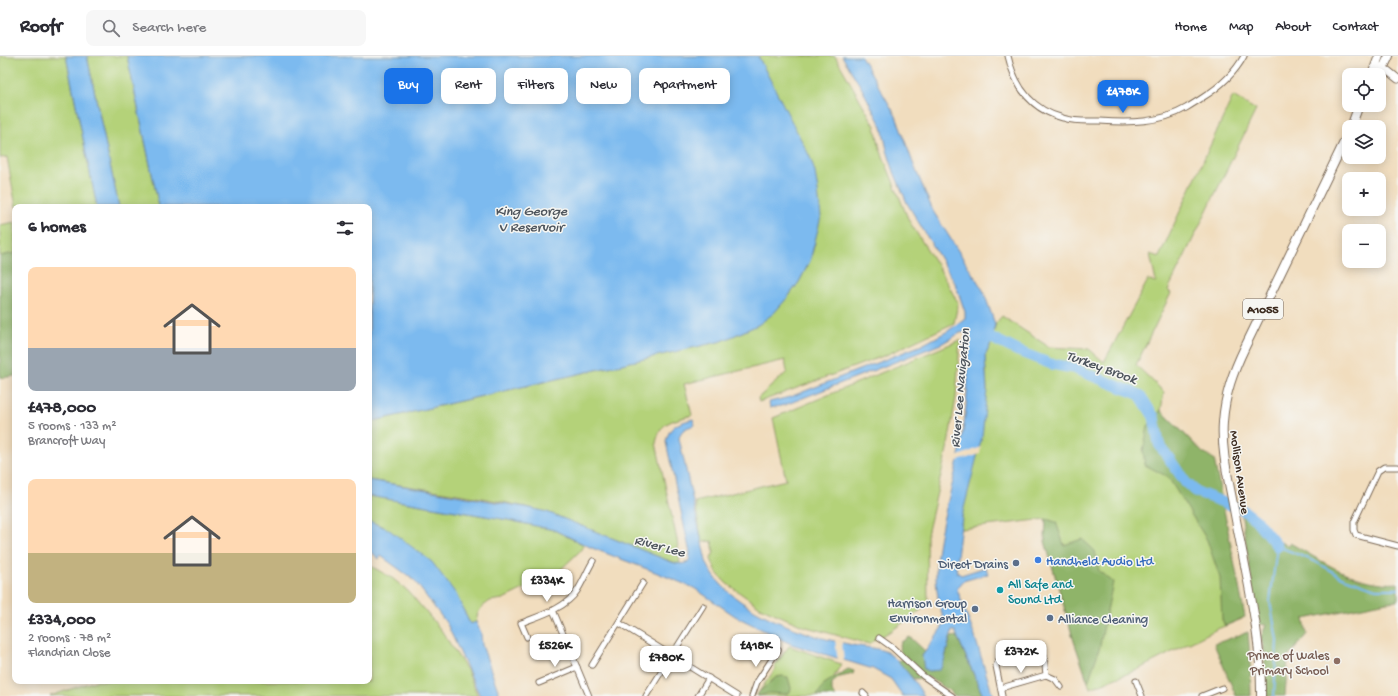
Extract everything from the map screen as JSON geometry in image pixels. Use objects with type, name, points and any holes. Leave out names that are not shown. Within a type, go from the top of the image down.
[{"type":"main road","points":[[1379,56],[1379,67]]},
{"type":"main road","points":[[1379,67],[1389,56]]},
{"type":"main road","name":"Mollison Avenue","points":[[1261,696],[1261,670],[1257,631],[1235,519],[1222,440],[1225,408],[1230,383],[1256,324],[1342,146]]},
{"type":"street","points":[[1008,56],[1013,75],[1019,87],[1029,99],[1042,109],[1064,119],[1123,122],[1157,118],[1186,109],[1212,92],[1228,77],[1241,62],[1244,56]]},
{"type":"street","points":[[1379,67],[1398,79]]},
{"type":"street","points":[[1398,467],[1384,467],[1378,471],[1354,522],[1354,530],[1356,535],[1398,546]]},
{"type":"street","points":[[527,637],[521,623],[553,610],[569,600],[576,592],[593,561]]},
{"type":"street","points":[[592,665],[643,584]]},
{"type":"street","points":[[646,696],[703,606]]},
{"type":"street","points":[[553,610],[589,696]]},
{"type":"street","points":[[619,623],[737,696]]},
{"type":"street","points":[[879,638],[893,648],[923,676],[952,696]]},
{"type":"street","points":[[752,696],[757,682],[778,650]]},
{"type":"street","points":[[1001,654],[996,666],[1002,696]]},
{"type":"street","points":[[1044,656],[1046,675]]},
{"type":"street","points":[[539,684],[577,667]]},
{"type":"street","points":[[1001,688],[1046,675],[1055,679],[1061,688]]},
{"type":"street","points":[[698,696],[708,678]]},
{"type":"street","points":[[1136,681],[1142,696]]},
{"type":"street","points":[[1202,696],[1222,688]]},
{"type":"green space","points":[[0,56],[66,56],[96,204],[15,204],[7,157],[0,158]]},
{"type":"green space","points":[[87,56],[127,56],[158,204],[118,204]]},
{"type":"green space","points":[[758,56],[835,56],[875,126],[880,149],[909,221],[939,268],[958,303],[954,323],[886,355],[759,402],[758,398],[787,372],[785,360],[684,384],[692,415],[673,421],[664,426],[658,435],[656,443],[677,540],[680,564],[547,512],[481,498],[372,480],[372,421],[722,341],[758,325],[788,297],[799,282],[810,261],[815,243],[781,102]]},
{"type":"green space","points":[[1233,96],[1256,110],[1168,290],[1171,293],[1136,365],[1164,392],[1161,410],[1203,453],[1242,619],[1215,630],[1137,670],[1090,688],[1074,641],[1045,541],[1046,519],[961,529],[962,516],[987,390],[985,356],[990,346],[996,323],[1002,316],[1049,347],[1089,349],[1104,362],[1148,280],[1156,282],[1150,254],[1159,257]]},
{"type":"green space","points":[[12,223],[12,254],[0,256],[0,225]]},
{"type":"green space","points":[[12,254],[12,376],[0,378],[0,256]]},
{"type":"green space","points":[[960,340],[956,398],[948,445],[927,535],[928,605],[894,629],[869,644],[803,626],[760,607],[726,583],[717,573],[711,559],[714,552],[712,541],[702,542],[695,502],[786,480],[773,418]]},
{"type":"green space","points":[[1161,410],[1203,453],[1214,459],[1245,617],[1225,626],[1222,620],[1220,578],[1207,540],[1168,477],[1145,465],[1143,451],[1148,426]]},
{"type":"green space","points":[[372,497],[508,520],[554,530],[584,545],[579,552],[558,572],[503,599],[490,601],[482,607],[478,613],[476,622],[470,624],[456,594],[388,529],[372,522]]},
{"type":"green space","points":[[1240,504],[1258,518],[1275,539],[1288,546],[1290,543],[1328,565],[1355,577],[1383,583],[1398,583],[1398,601],[1304,619],[1307,634],[1288,657],[1285,696],[1264,696],[1265,653],[1261,637],[1266,625],[1258,624]]},
{"type":"green space","points":[[1046,519],[1056,522],[1064,545],[1082,539],[1095,551],[1099,571],[1113,582],[1099,650],[1088,682],[1074,641],[1045,541]]},
{"type":"green space","points":[[372,567],[392,578],[408,591],[441,630],[467,670],[478,696],[50,696],[86,684],[372,684]]},
{"type":"green space","points":[[1248,632],[1251,696],[1236,696],[1214,644]]},
{"type":"green space","points":[[957,636],[983,696],[955,696],[928,677],[914,679],[896,661],[905,659],[899,649],[901,642],[910,637],[925,651],[922,656],[944,661],[951,637]]},
{"type":"green space","points":[[789,646],[841,664],[823,696],[756,696],[776,668],[774,667]]},
{"type":"green space","points":[[848,669],[854,671],[853,674],[840,677],[832,683],[832,692],[836,696],[817,696],[824,684]]},
{"type":"green space","points":[[776,677],[788,677],[791,688],[790,692],[786,694],[769,693],[758,696],[758,693]]},
{"type":"water","points":[[66,56],[87,56],[118,204],[96,204]]},
{"type":"water","name":"King George V Reservoir","points":[[127,56],[758,56],[810,157],[815,172],[821,217],[810,261],[799,282],[774,313],[758,325],[722,341],[372,421],[372,204],[158,204]]},
{"type":"water","points":[[842,56],[861,56],[896,116],[913,163],[933,211],[983,290],[995,324],[990,346],[985,356],[987,390],[982,437],[962,516],[956,566],[957,572],[961,575],[986,567],[988,574],[963,581],[957,589],[975,637],[993,696],[983,696],[955,631],[952,631],[940,670],[928,671],[924,669],[922,656],[945,623],[939,601],[936,579],[937,558],[944,515],[960,450],[964,421],[968,376],[966,332],[960,333],[941,344],[785,405],[770,408],[769,402],[790,397],[922,345],[948,331],[965,318],[965,312],[955,283],[907,203],[894,172],[882,127],[861,87]]},
{"type":"water","points":[[693,419],[695,425],[684,429],[679,438],[706,561],[713,574],[723,586],[748,606],[778,622],[812,635],[884,651],[901,664],[924,696],[903,696],[891,679],[873,669],[791,644],[735,616],[694,588],[592,548],[554,530],[508,520],[372,497],[372,481],[530,508],[547,512],[670,561],[683,564],[689,561],[690,553],[666,442],[667,436],[672,428]]},
{"type":"water","points":[[372,522],[388,529],[432,562],[456,594],[470,624],[476,622],[481,633],[482,645],[500,696],[480,696],[447,624],[414,580],[381,556],[379,559],[372,553]]},
{"type":"pier","points":[[981,447],[980,454],[955,462],[956,457]]},
{"type":"pier","points":[[835,640],[842,642],[844,663],[838,661]]},
{"type":"waterway","name":"Turkey Brook","points":[[980,332],[1018,351],[1051,364],[1073,368],[1140,395],[1154,417],[1159,444],[1186,483],[1197,492],[1243,510],[1256,520],[1277,546]]},
{"type":"waterway","points":[[1274,696],[1277,640],[1270,602],[1277,546],[1314,561],[1342,577],[1376,589],[1398,589]]},
{"type":"place","name":"Handheld Audio Ltd","points":[[1038,560]]},
{"type":"place","name":"Direct Drains","points":[[1016,563]]},
{"type":"place","name":"All Safe and Sound Ltd","points":[[1000,590]]},
{"type":"place","name":"Harrison Group Environmental","points":[[975,609]]},
{"type":"place","name":"Alliance Cleaning","points":[[1050,618]]},
{"type":"place","name":"Prince of Wales Primary School","points":[[1337,661]]},
{"type":"water label","name":"River Lee Navigation","points":[[959,388]]},
{"type":"water label","name":"River Lee","points":[[660,545]]}]
